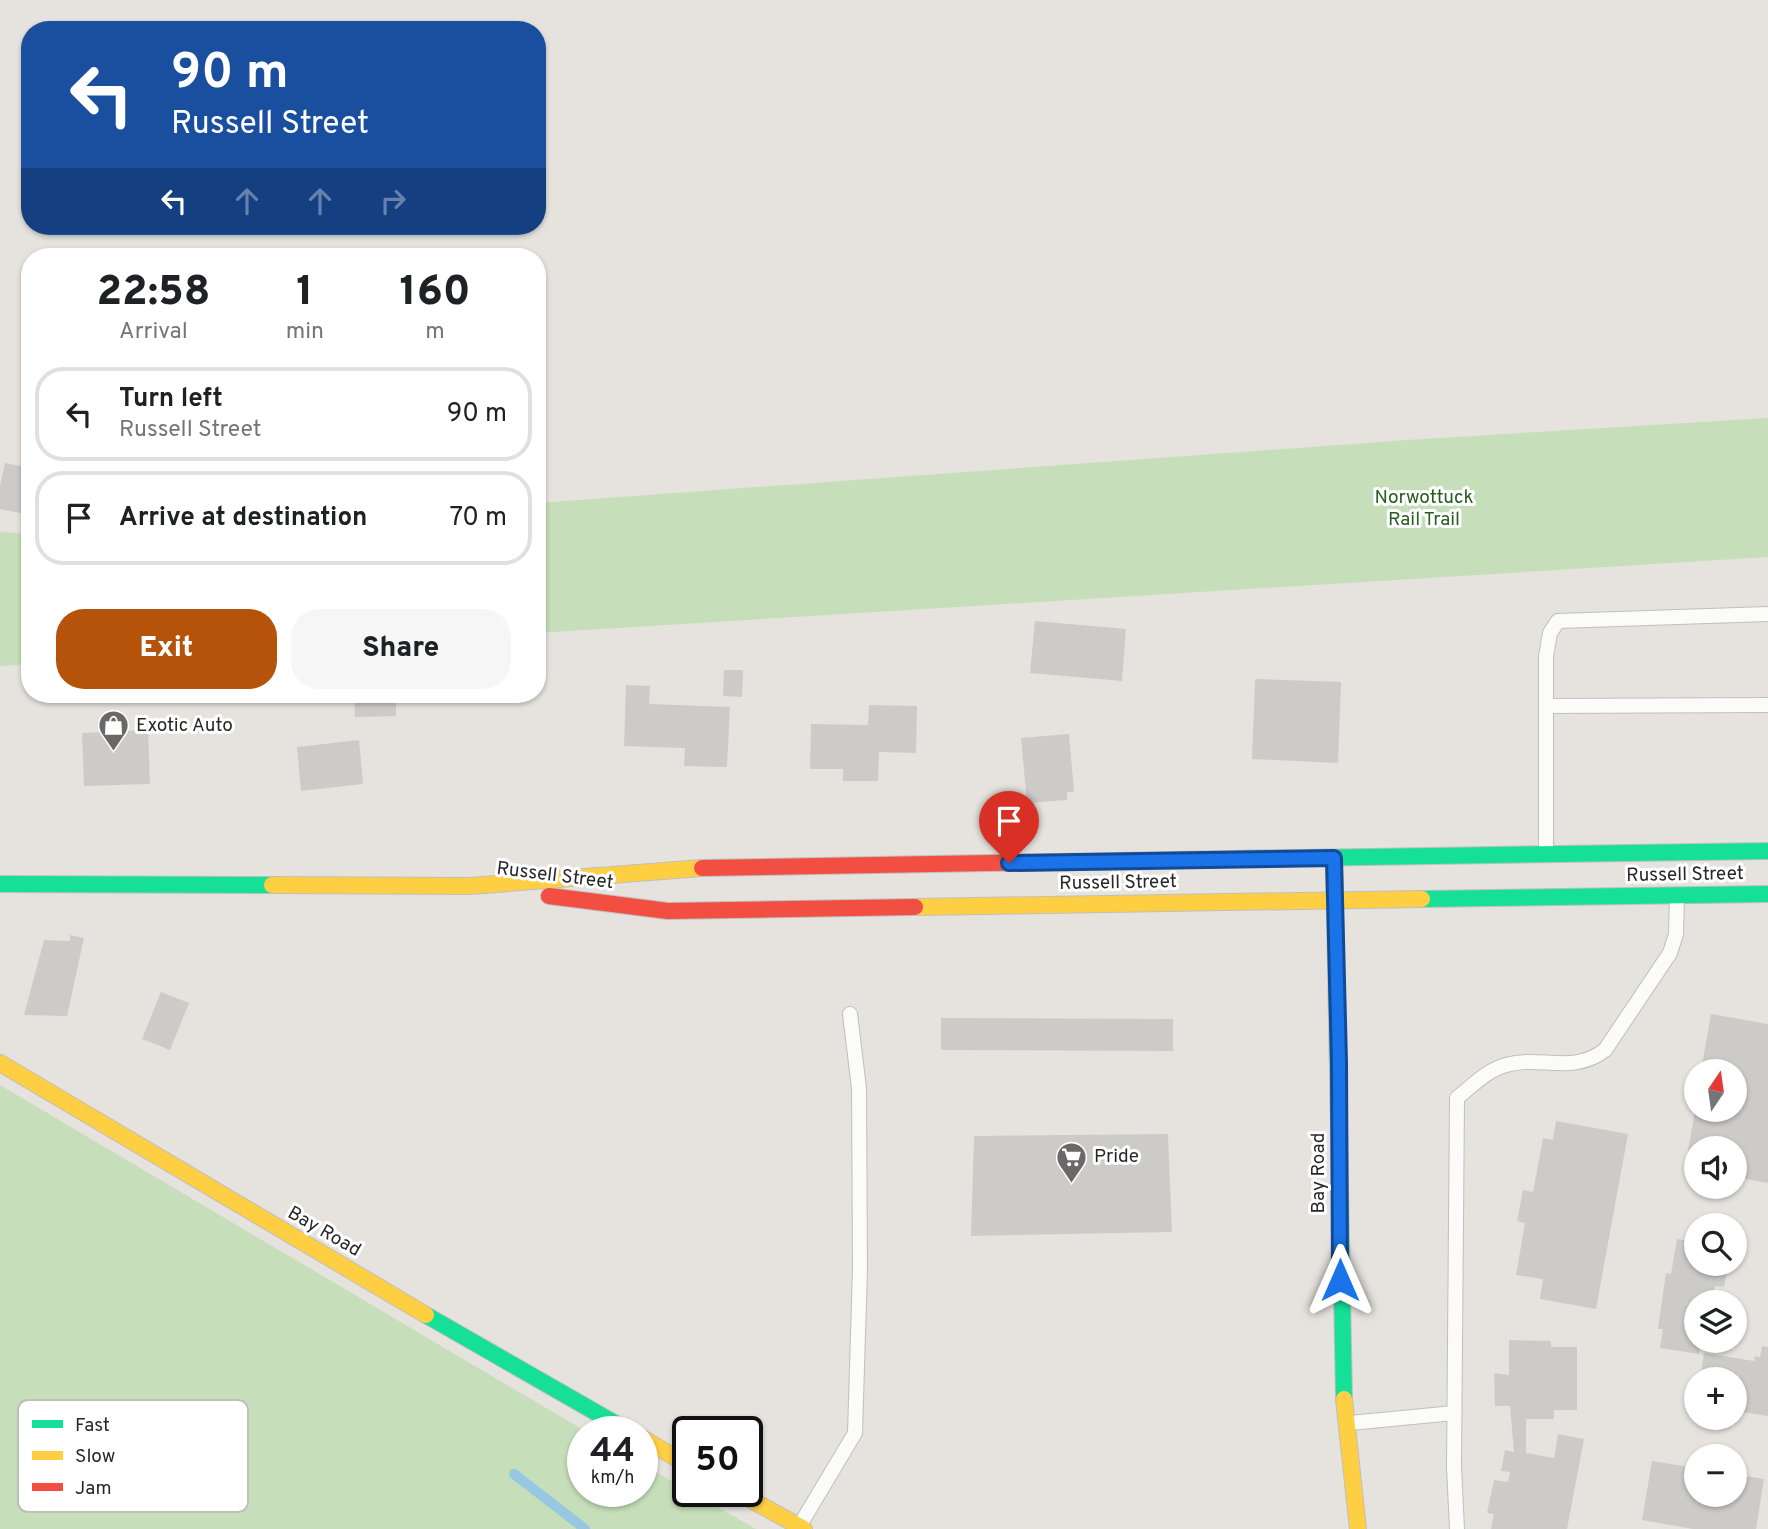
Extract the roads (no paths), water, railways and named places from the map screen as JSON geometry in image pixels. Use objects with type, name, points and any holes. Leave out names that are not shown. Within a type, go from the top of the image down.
[{"type":"main road","name":"Russell Street","points":[[0,884],[470,886],[683,869],[1768,852]]},
{"type":"main road","name":"Bay Road","points":[[1334,858],[1339,1301],[1345,1423],[1358,1529]]},
{"type":"main road","name":"Russell Street","points":[[470,886],[668,911],[1768,894]]},
{"type":"main road","name":"Bay Road","points":[[0,1063],[326,1258],[603,1416]]},
{"type":"main road","points":[[763,1506],[802,1528]]},
{"type":"lane","points":[[1546,855],[1546,656],[1549,633],[1558,621],[1768,614]]},
{"type":"lane","points":[[1547,706],[1768,705]]},
{"type":"lane","points":[[1457,1529],[1454,1413],[1457,1098],[1483,1076],[1507,1064],[1590,1062],[1605,1050],[1670,953],[1676,934],[1677,896]]},
{"type":"lane","points":[[802,1528],[855,1433],[860,1269],[859,1088],[850,1014]]},
{"type":"lane","points":[[1345,1423],[1454,1413]]},
{"type":"waterway","points":[[514,1474],[585,1529]]},
{"type":"place","name":"Exotic Auto","points":[[113,753]]},
{"type":"place","name":"Pride","points":[[1071,1184]]},
{"type":"park label","name":"Norwottuck Rail Trail","points":[[1424,509]]}]
